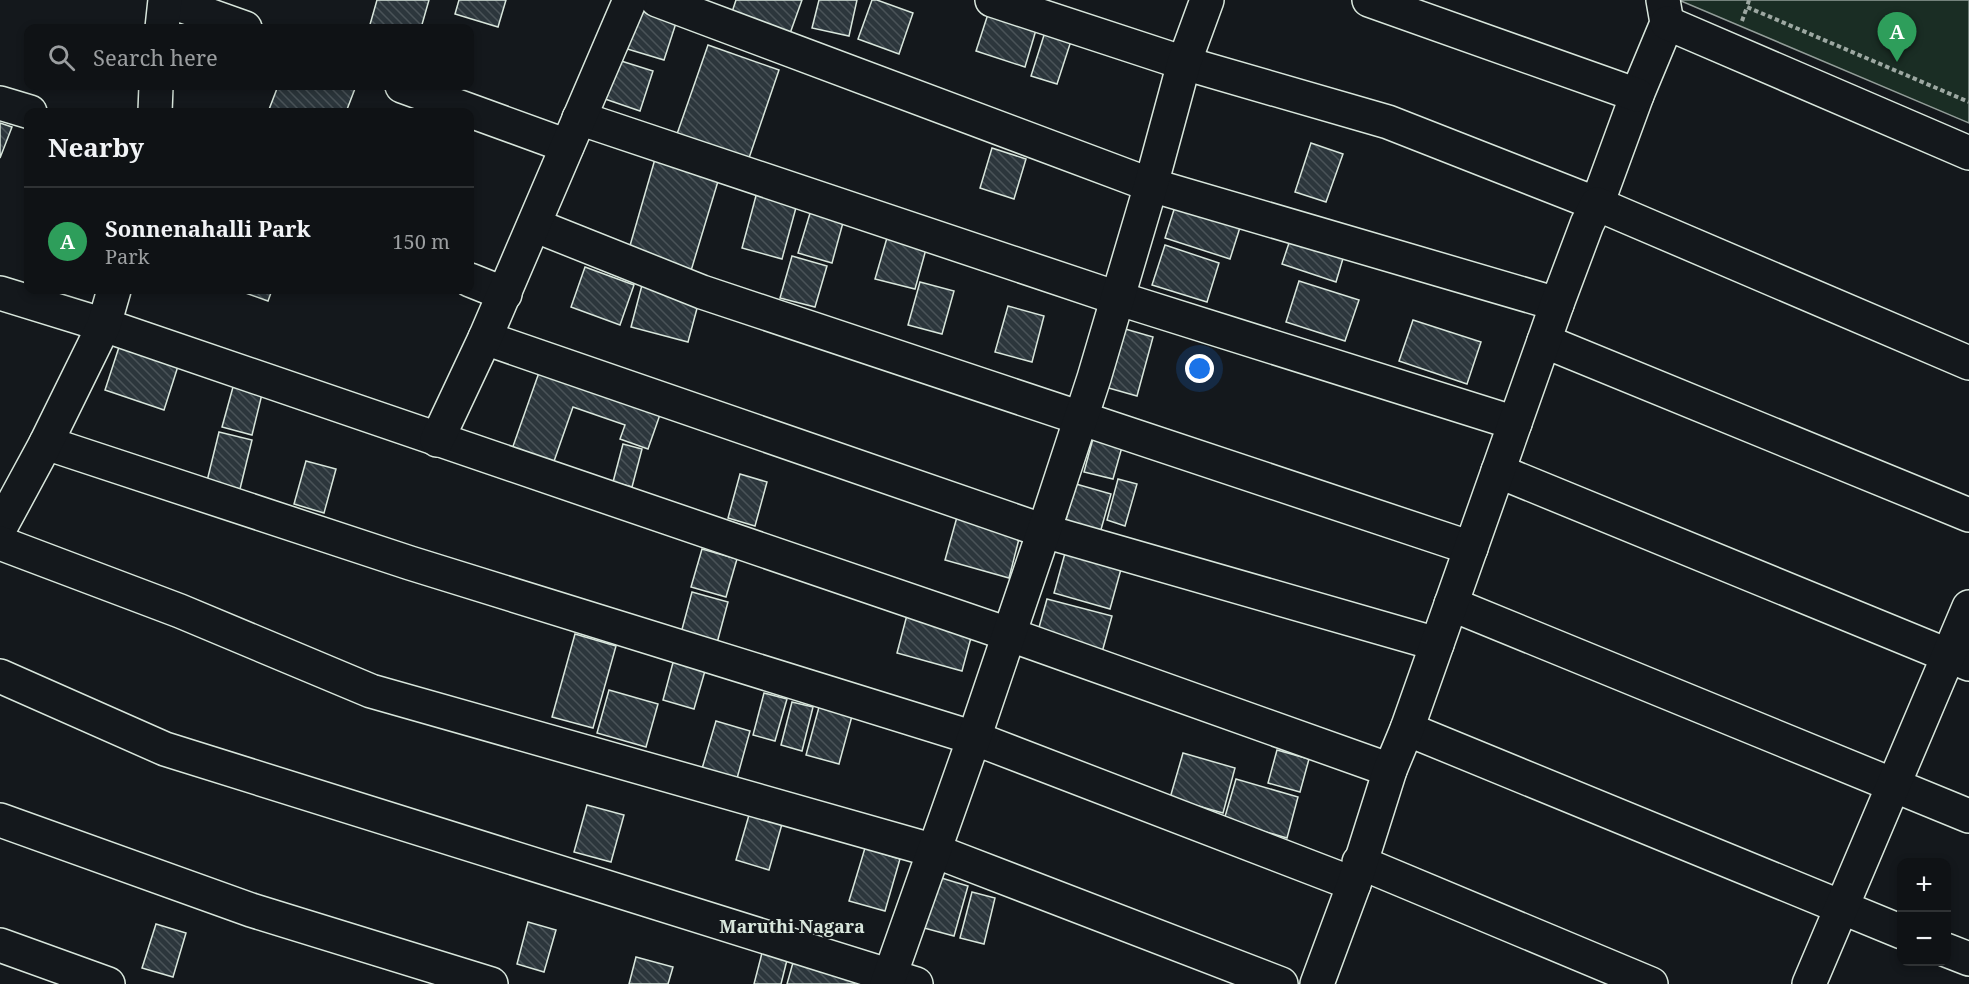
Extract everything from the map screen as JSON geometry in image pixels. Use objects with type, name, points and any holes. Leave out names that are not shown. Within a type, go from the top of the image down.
[{"type":"street","points":[[163,24],[166,0],[234,24]]},
{"type":"street","points":[[437,440],[485,338],[630,0]]},
{"type":"street","points":[[657,0],[1151,185],[1557,304]]},
{"type":"street","points":[[992,0],[1184,63],[1388,122],[1597,204],[1969,363]]},
{"type":"street","points":[[0,676],[165,749],[898,981],[935,851],[1081,417],[1151,185],[1184,63],[1207,0]]},
{"type":"street","points":[[1369,0],[1637,95]]},
{"type":"street","points":[[1317,984],[1357,873],[1390,770],[1407,729],[1557,304],[1587,224],[1597,204],[1665,12],[1969,153]]},
{"type":"street","points":[[155,108],[156,90]]},
{"type":"street","points":[[417,90],[573,132],[1117,298],[1515,423]]},
{"type":"street","points":[[0,103],[24,110]]},
{"type":"street","points":[[534,225],[702,292],[1471,548]]},
{"type":"street","points":[[474,282],[504,294]]},
{"type":"street","points":[[0,293],[104,325],[1008,634],[1390,770]]},
{"type":"street","points":[[0,528],[12,478],[46,443],[104,325],[113,294]]},
{"type":"street","points":[[485,338],[1044,531],[1437,644]]},
{"type":"street","points":[[1544,341],[1969,515]]},
{"type":"street","points":[[46,443],[410,563],[974,738],[1357,873],[1651,984]]},
{"type":"street","points":[[1498,471],[1959,660]]},
{"type":"street","points":[[0,543],[180,611],[371,691],[935,851],[1281,984]]},
{"type":"street","points":[[1451,604],[1969,816]]},
{"type":"street","points":[[1809,984],[1893,785],[1959,660],[1969,607]]},
{"type":"street","points":[[1407,729],[1897,930]]},
{"type":"street","points":[[0,820],[251,910],[491,984]]},
{"type":"street","points":[[0,945],[108,984]]},
{"type":"street","points":[[1951,952],[1969,959]]},
{"type":"path","points":[[1749,0],[1747,7],[1969,102]]},
{"type":"green space","points":[[1681,0],[1969,0],[1969,123],[1681,1]]},
{"type":"building","points":[[377,0],[429,0],[422,24],[370,24]]},
{"type":"building","points":[[459,0],[506,0],[498,27],[455,14]]},
{"type":"building","points":[[736,0],[802,0],[788,39],[730,18]]},
{"type":"building","points":[[819,0],[857,0],[849,36],[812,28]]},
{"type":"building","points":[[872,0],[913,13],[899,54],[858,39]]},
{"type":"building","points":[[637,8],[677,20],[664,60],[624,48]]},
{"type":"building","points":[[988,14],[1036,30],[1025,67],[976,51]]},
{"type":"building","points":[[1045,32],[1071,41],[1057,84],[1031,76]]},
{"type":"building","points":[[708,45],[779,70],[749,158],[677,134]]},
{"type":"building","points":[[618,60],[653,71],[640,111],[605,99]]},
{"type":"building","points":[[276,90],[354,90],[348,108],[270,108]]},
{"type":"building","points":[[0,123],[12,127],[0,158]]},
{"type":"building","points":[[1311,143],[1343,154],[1326,202],[1295,192]]},
{"type":"building","points":[[992,148],[1026,159],[1014,199],[980,188]]},
{"type":"building","points":[[655,159],[719,178],[690,274],[627,256]]},
{"type":"building","points":[[757,192],[797,204],[782,259],[742,248]]},
{"type":"building","points":[[1178,197],[1243,218],[1230,259],[1165,238]]},
{"type":"building","points":[[811,210],[844,219],[832,263],[798,253]]},
{"type":"building","points":[[1294,228],[1347,245],[1336,282],[1282,264]]},
{"type":"building","points":[[889,231],[928,242],[915,289],[875,279]]},
{"type":"building","points":[[1165,245],[1219,263],[1207,302],[1152,285]]},
{"type":"building","points":[[792,256],[827,266],[815,307],[780,298]]},
{"type":"building","points":[[585,267],[634,285],[620,325],[571,307]]},
{"type":"building","points":[[1299,281],[1359,300],[1345,341],[1286,322]]},
{"type":"building","points":[[920,282],[954,291],[942,334],[908,325]]},
{"type":"building","points":[[642,285],[699,301],[688,342],[631,327]]},
{"type":"building","points":[[248,294],[271,294],[268,301]]},
{"type":"building","points":[[1008,306],[1044,316],[1032,362],[995,352]]},
{"type":"building","points":[[1413,320],[1481,342],[1467,384],[1399,361]]},
{"type":"building","points":[[1115,326],[1153,337],[1137,396],[1098,385]]},
{"type":"building","points":[[120,344],[179,363],[164,410],[105,390]]},
{"type":"building","points":[[542,364],[663,406],[648,449],[620,439],[625,425],[573,407],[552,467],[511,452]]},
{"type":"building","points":[[233,387],[262,394],[252,435],[222,427]]},
{"type":"building","points":[[1095,431],[1124,440],[1113,479],[1084,472]]},
{"type":"building","points":[[219,432],[252,440],[240,489],[207,481]]},
{"type":"building","points":[[623,444],[642,449],[632,487],[613,482]]},
{"type":"building","points":[[306,461],[336,469],[324,513],[294,504]]},
{"type":"building","points":[[740,474],[767,482],[755,526],[728,518]]},
{"type":"building","points":[[1118,479],[1137,484],[1125,526],[1107,520]]},
{"type":"building","points":[[1076,484],[1111,494],[1100,533],[1065,523]]},
{"type":"building","points":[[957,517],[1020,535],[1009,578],[945,560]]},
{"type":"building","points":[[1067,546],[1123,562],[1110,609],[1054,593]]},
{"type":"building","points":[[702,549],[737,559],[726,597],[691,587]]},
{"type":"building","points":[[692,592],[728,602],[717,643],[681,633]]},
{"type":"building","points":[[1047,599],[1112,616],[1101,656],[1036,638]]},
{"type":"building","points":[[907,615],[972,634],[962,671],[897,653]]},
{"type":"building","points":[[575,634],[616,646],[593,728],[552,717]]},
{"type":"building","points":[[675,655],[707,664],[694,709],[663,700]]},
{"type":"building","points":[[609,690],[658,704],[646,747],[597,733]]},
{"type":"building","points":[[764,693],[787,699],[775,741],[753,735]]},
{"type":"building","points":[[792,702],[813,707],[802,751],[781,745]]},
{"type":"building","points":[[819,707],[852,716],[839,764],[806,755]]},
{"type":"building","points":[[716,721],[750,731],[736,782],[701,772]]},
{"type":"building","points":[[1277,750],[1309,759],[1300,792],[1268,783]]},
{"type":"building","points":[[1183,753],[1235,768],[1223,813],[1170,798]]},
{"type":"building","points":[[1236,779],[1298,797],[1287,838],[1224,820]]},
{"type":"building","points":[[587,805],[624,815],[611,862],[574,852]]},
{"type":"building","points":[[749,815],[782,824],[769,870],[736,860]]},
{"type":"building","points":[[865,848],[900,859],[885,911],[849,901]]},
{"type":"building","points":[[938,877],[968,886],[954,936],[924,928]]},
{"type":"building","points":[[972,892],[995,898],[984,944],[960,938]]},
{"type":"building","points":[[528,922],[556,930],[544,972],[517,964]]},
{"type":"building","points":[[156,924],[186,933],[173,977],[142,968]]},
{"type":"building","points":[[762,953],[787,960],[781,984],[754,984]]},
{"type":"building","points":[[636,957],[673,967],[668,984],[629,984]]},
{"type":"building","points":[[794,959],[857,977],[854,984],[787,984]]},
{"type":"place","name":"Sonnenahalli Park","points":[[1897,62]]},
{"type":"district","name":"Maruthi Nagara","points":[[792,927]]}]
